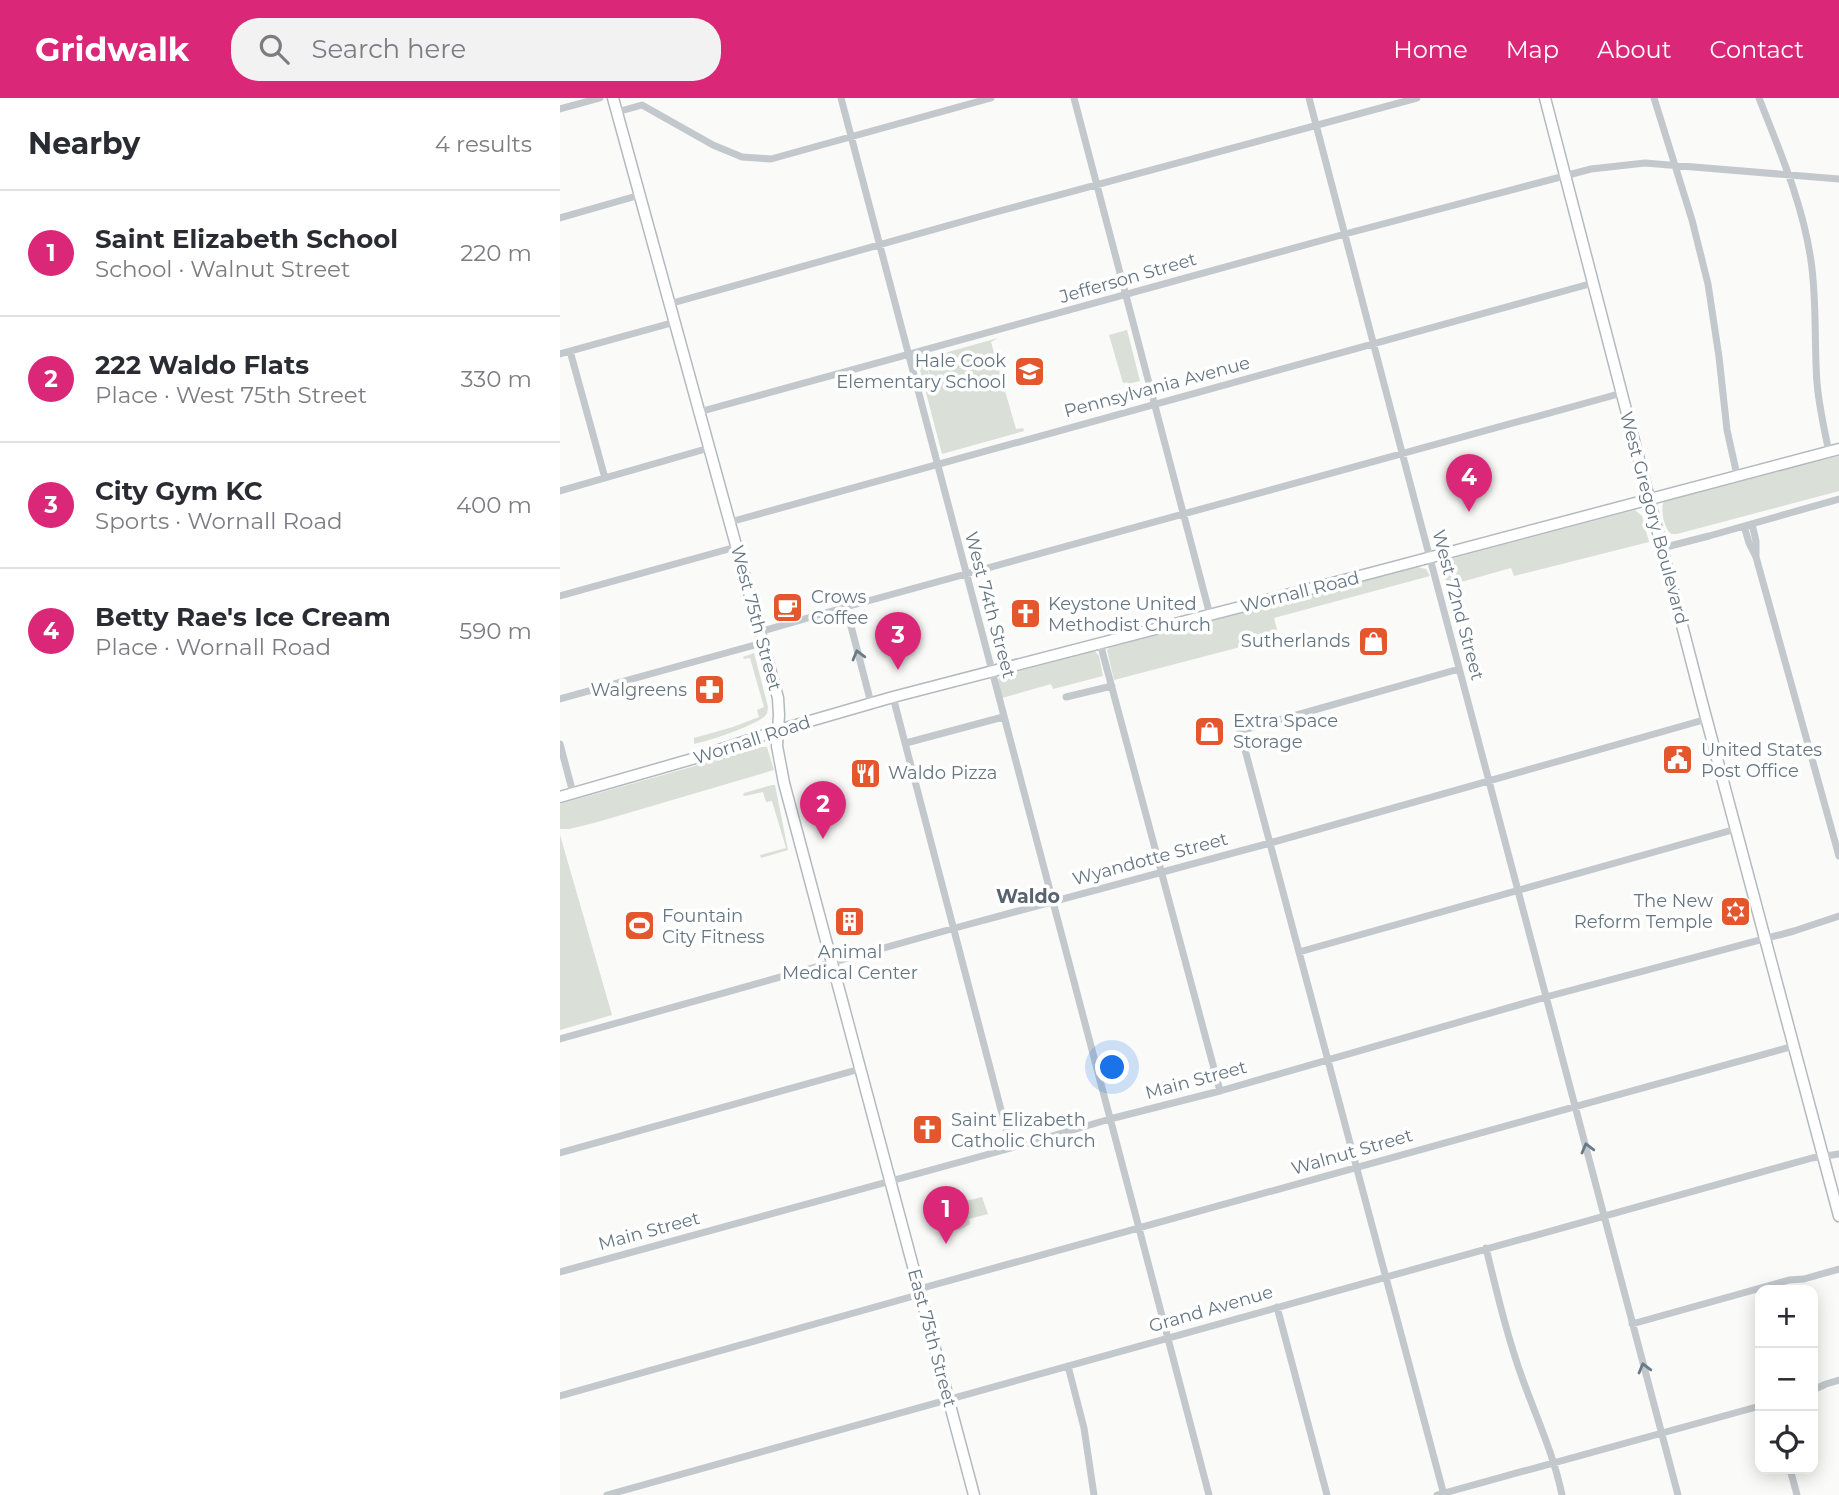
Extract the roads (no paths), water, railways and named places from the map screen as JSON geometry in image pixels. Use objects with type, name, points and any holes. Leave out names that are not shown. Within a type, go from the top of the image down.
[{"type":"main road","name":"West 75th Street","points":[[613,98],[778,698],[777,746],[784,783],[890,1181]]},
{"type":"main road","name":"West Gregory Boulevard","points":[[1545,98],[1839,1216]]},
{"type":"main road","name":"Wornall Road","points":[[560,797],[893,697],[1834,450]]},
{"type":"main road","name":"East 75th Street","points":[[890,1181],[974,1495]]},
{"type":"street","points":[[560,109],[600,98]]},
{"type":"street","name":"West 74th Street","points":[[841,98],[1209,1495]]},
{"type":"street","points":[[617,112],[641,102],[713,145],[742,158],[771,159],[991,98]]},
{"type":"street","points":[[1074,98],[1210,615]]},
{"type":"street","name":"West 72nd Street","points":[[1308,98],[1678,1495]]},
{"type":"street","points":[[669,304],[1417,98]]},
{"type":"street","points":[[1654,98],[1708,284],[1717,336],[1727,430],[1737,475]]},
{"type":"street","points":[[1759,98],[1790,175],[1803,219],[1815,294],[1817,382],[1822,419],[1834,450]]},
{"type":"street","name":"Jefferson Street","points":[[699,412],[1566,175],[1645,163],[1839,179]]},
{"type":"street","points":[[560,218],[640,195]]},
{"type":"street","name":"Pennsylvania Avenue","points":[[730,522],[1593,283]]},
{"type":"street","points":[[560,354],[675,322]]},
{"type":"street","points":[[570,351],[605,478]]},
{"type":"street","points":[[560,699],[761,637],[846,607],[1622,393]]},
{"type":"street","points":[[560,491],[709,448]]},
{"type":"street","points":[[1662,548],[1839,499]]},
{"type":"street","points":[[1748,525],[1756,541],[1756,557],[1839,856]]},
{"type":"street","points":[[560,596],[736,547]]},
{"type":"street","points":[[846,607],[872,703]]},
{"type":"street","points":[[1100,643],[1220,1091]]},
{"type":"street","points":[[1459,669],[1240,731],[1442,1494],[1755,1407]]},
{"type":"street","points":[[1066,697],[1112,686]]},
{"type":"street","points":[[893,697],[1011,1148]]},
{"type":"street","points":[[906,743],[1003,717]]},
{"type":"street","name":"Wyandotte Street","points":[[560,1039],[1707,719]]},
{"type":"street","points":[[560,744],[573,793]]},
{"type":"street","points":[[1299,953],[1736,829]]},
{"type":"street","name":"Main Street","points":[[560,1272],[1220,1091],[1839,916]]},
{"type":"street","name":"Walnut Street","points":[[560,1396],[1140,1228],[1794,1046]]},
{"type":"street","points":[[560,1153],[860,1069]]},
{"type":"street","name":"Grand Avenue","points":[[607,1495],[1605,1215],[1823,1155],[1839,1154]]},
{"type":"street","points":[[1486,1248],[1514,1353],[1544,1432],[1562,1495]]},
{"type":"street","points":[[1632,1324],[1789,1280],[1804,1279],[1839,1269]]},
{"type":"street","points":[[1277,1307],[1327,1495]]},
{"type":"street","points":[[1068,1366],[1084,1428],[1094,1495]]},
{"type":"street","points":[[1818,1388],[1839,1380]]},
{"type":"street","points":[[1791,1474],[1797,1495]]},
{"type":"place","name":"Hale Cook Elementary School","points":[[1029,371]]},
{"type":"place","name":"Betty Rae's Ice Cream","points":[[1469,512]]},
{"type":"place","name":"Crows Coffee","points":[[788,607]]},
{"type":"place","name":"Keystone United Methodist Church","points":[[1025,614]]},
{"type":"place","name":"Sutherlands","points":[[1373,641]]},
{"type":"place","name":"City Gym KC","points":[[898,670]]},
{"type":"place","name":"Walgreens","points":[[710,690]]},
{"type":"place","name":"Extra Space Storage","points":[[1210,731]]},
{"type":"place","name":"United States Post Office","points":[[1678,760]]},
{"type":"place","name":"Waldo Pizza","points":[[865,773]]},
{"type":"place","name":"222 Waldo Flats","points":[[823,839]]},
{"type":"place","name":"The New Reform Temple","points":[[1736,911]]},
{"type":"place","name":"Animal Medical Center","points":[[850,922]]},
{"type":"place","name":"Fountain City Fitness","points":[[639,926]]},
{"type":"place","name":"Saint Elizabeth Catholic Church","points":[[928,1130]]},
{"type":"place","name":"Saint Elizabeth School","points":[[946,1244]]},
{"type":"district","name":"Waldo","points":[[1028,896]]}]
